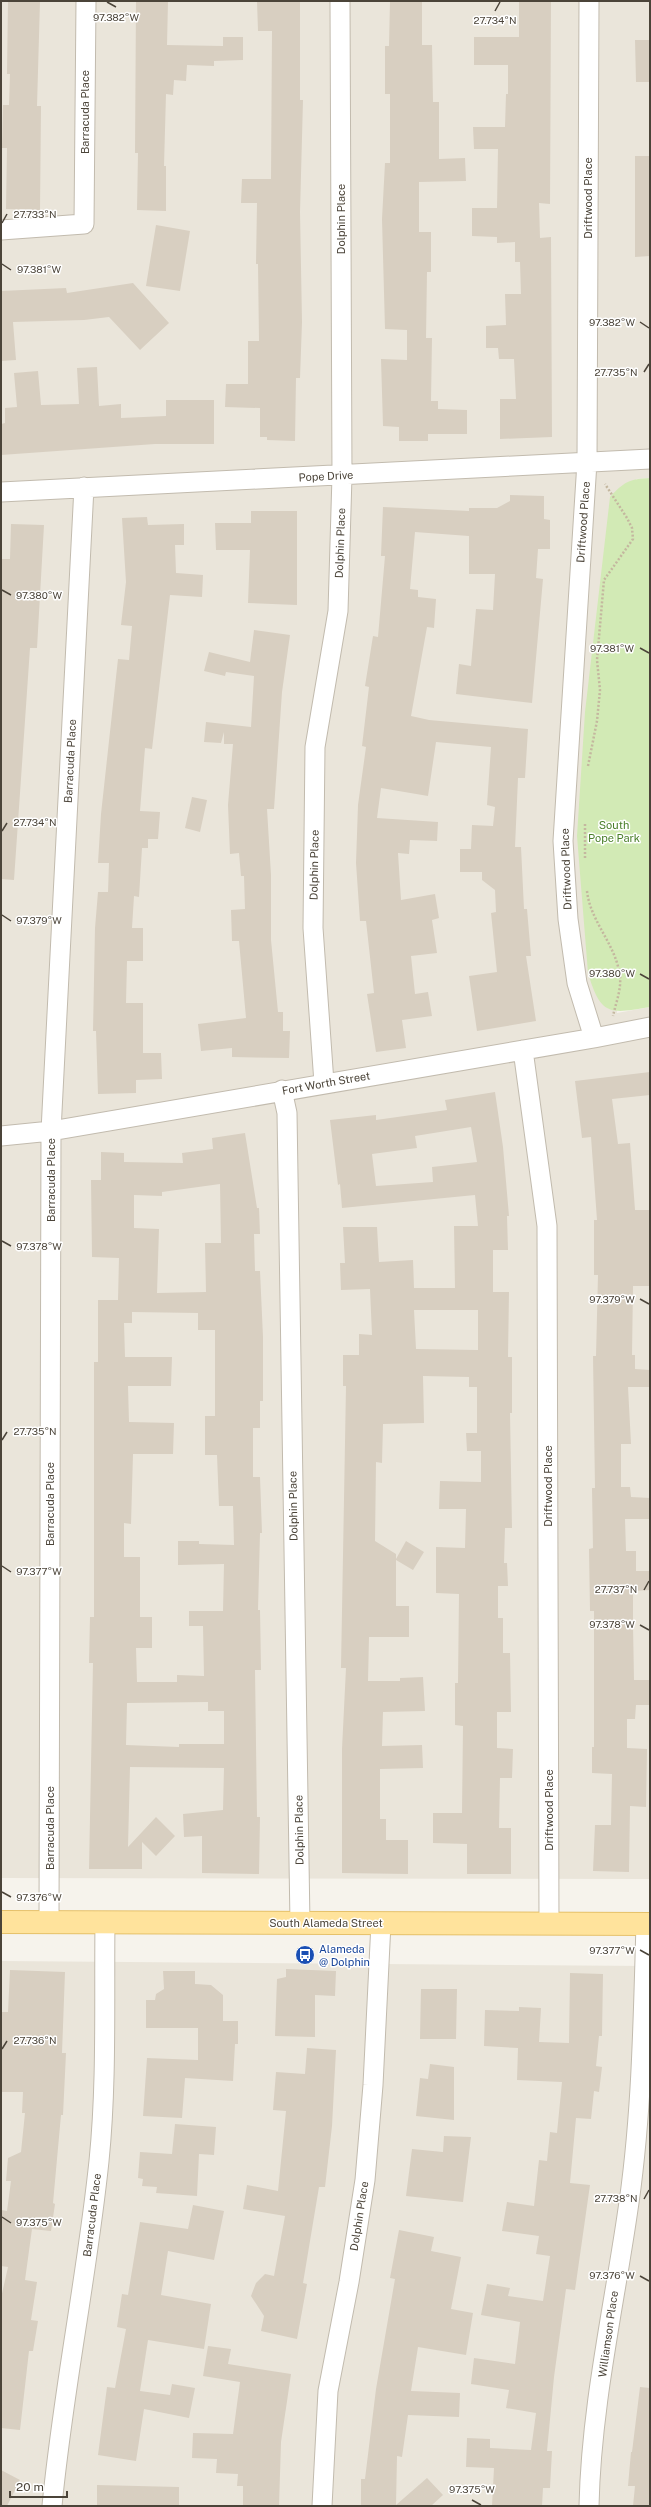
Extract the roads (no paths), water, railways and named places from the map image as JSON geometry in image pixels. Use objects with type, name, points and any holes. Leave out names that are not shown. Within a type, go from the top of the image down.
[{"type":"main road","name":"South Alameda Street","points":[[1,1922],[648,1924]]},
{"type":"street","name":"Barracuda Place","points":[[1,230],[84,224],[86,1]]},
{"type":"street","name":"Dolphin Place","points":[[324,1083],[313,928],[315,748],[338,611],[342,476],[340,1]]},
{"type":"street","name":"Driftwood Place","points":[[589,1],[589,462],[563,841],[568,919],[577,983],[602,1037]]},
{"type":"street","name":"Pope Drive","points":[[1,492],[342,476],[650,459]]},
{"type":"street","name":"Barracuda Place","points":[[49,1922],[51,1131],[84,487]]},
{"type":"street","name":"Fort Worth Street","points":[[1,1136],[51,1131],[282,1090],[602,1037],[650,1027]]},
{"type":"street","name":"Driftwood Place","points":[[522,1050],[547,1226],[549,1924]]},
{"type":"street","name":"Dolphin Place","points":[[282,1090],[287,1121],[300,1923]]},
{"type":"street","name":"Barracuda Place","points":[[52,2506],[58,2438],[99,2160],[104,2057],[105,1922]]},
{"type":"street","name":"Dolphin Place","points":[[322,2506],[328,2391],[349,2282],[365,2180],[373,2085],[381,1923]]},
{"type":"street","name":"Williamson Place","points":[[589,2506],[598,2406],[628,2215],[640,2113],[648,1924]]},
{"type":"place","name":"Alameda @ Dolphin","points":[[305,1955]]},
{"type":"park label","name":"South Pope Park","points":[[614,831]]}]
